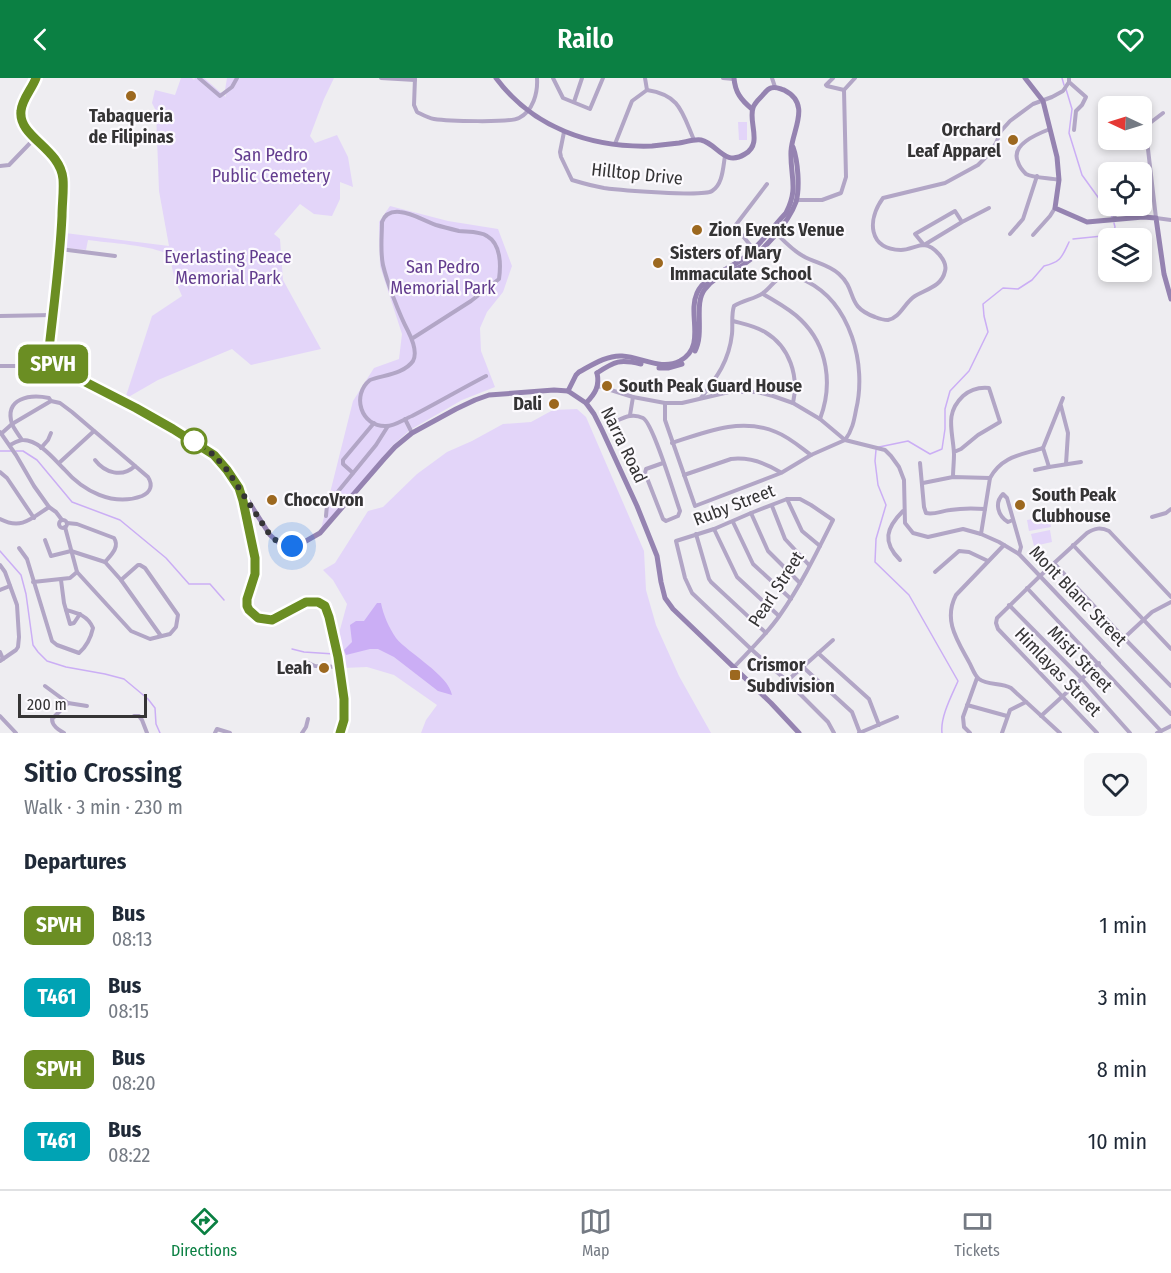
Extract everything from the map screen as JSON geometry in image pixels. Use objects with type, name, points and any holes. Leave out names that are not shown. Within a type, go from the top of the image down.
[{"type":"street","points":[[36,78],[24,102],[21,117],[24,127],[55,159],[63,180],[60,249],[49,349],[53,363],[62,370],[136,408],[218,459],[270,535],[283,544],[299,545],[320,533],[395,447],[412,433],[465,404],[489,395],[568,391],[576,375],[609,357],[628,357],[668,365],[683,360],[695,343],[695,300],[702,286],[712,277],[755,252]]},
{"type":"street","points":[[199,78],[220,96],[232,87],[237,78]]},
{"type":"street","points":[[381,78],[415,79],[414,105],[417,112],[426,117],[438,120],[506,121],[520,118],[528,112],[538,90],[537,78]]},
{"type":"street","points":[[496,78],[514,100],[528,112],[564,132],[634,146],[699,140],[706,142],[725,156],[734,158],[745,155],[753,145],[752,109],[736,90],[734,79],[723,78]]},
{"type":"street","points":[[552,78],[563,98],[590,109],[603,78]]},
{"type":"street","points":[[573,102],[582,78]]},
{"type":"street","points":[[645,78],[647,90]]},
{"type":"street","points":[[772,78],[775,87]]},
{"type":"street","points":[[833,78],[826,85],[844,90]]},
{"type":"street","points":[[795,199],[822,200],[841,194],[846,177],[844,90],[855,78]]},
{"type":"street","points":[[1025,78],[1043,101],[1057,157],[1059,180],[1055,208],[1033,236]]},
{"type":"street","points":[[989,208],[924,245],[903,250],[892,249],[878,242],[873,233],[873,219],[877,206],[883,198],[945,183],[978,165],[989,154],[1001,131],[1010,121],[1033,104],[1063,91],[1069,81],[1086,97],[1076,111],[1074,130]]},
{"type":"street","points":[[597,373],[620,361],[668,369],[684,363],[698,344],[700,305],[706,287],[741,267],[774,230],[795,199],[791,153],[799,116],[798,104],[788,93],[775,87],[770,88],[752,109]]},
{"type":"street","points":[[615,144],[632,101],[647,90],[660,92],[675,102],[694,140]]},
{"type":"street","points":[[1163,113],[1146,126],[1146,132],[1164,274],[1171,299]]},
{"type":"street","points":[[1050,129],[1024,142],[1016,157],[1019,165],[1027,174],[1059,180]]},
{"type":"street","name":"Hilltop Drive","points":[[564,132],[560,152],[572,180],[605,188],[706,193],[713,191],[720,182],[725,156]]},
{"type":"street","points":[[0,166],[9,165],[35,138]]},
{"type":"street","points":[[1010,234],[1023,219],[1037,176]]},
{"type":"street","points":[[755,252],[735,226],[768,184]]},
{"type":"street","points":[[1055,208],[1087,222],[1143,217],[1171,220]]},
{"type":"street","points":[[774,230],[804,257],[827,265],[839,273],[848,284],[855,305],[859,309],[882,320],[891,320],[912,298],[940,283],[945,271],[943,261],[915,234],[955,211],[962,222]]},
{"type":"street","points":[[413,338],[471,301],[499,279],[501,268],[499,254],[486,235],[458,231],[400,212],[388,213],[382,222],[383,264],[393,295],[413,338],[415,355],[411,363],[401,370],[366,383],[361,392],[360,405],[364,414],[374,423],[388,426],[486,376]]},
{"type":"street","points":[[1112,216],[1112,220]]},
{"type":"street","points":[[60,249],[115,256]]},
{"type":"street","points":[[665,403],[665,420],[695,506],[781,473],[811,455],[845,440],[854,420],[860,390],[860,373],[855,348],[844,321],[831,300],[822,291],[800,278],[783,276],[762,294],[734,306],[727,359],[701,398]]},
{"type":"street","points":[[762,294],[800,319],[812,333],[822,351],[827,384],[820,419]]},
{"type":"street","points":[[0,316],[53,315]]},
{"type":"street","points":[[733,321],[764,332],[781,346],[793,367],[796,391],[793,403]]},
{"type":"street","points":[[0,366],[39,366],[53,363]]},
{"type":"street","points":[[585,369],[597,373]]},
{"type":"street","points":[[586,403],[598,386],[597,373]]},
{"type":"street","name":"Mont Blanc Street","points":[[598,386],[633,397],[665,403],[682,403],[729,392],[757,392],[793,403],[820,419],[845,440],[885,450],[899,468],[904,480],[905,523],[913,533],[928,537],[963,529],[981,534],[1019,554],[1171,714]]},
{"type":"street","points":[[953,477],[954,452],[951,415],[956,404],[966,393],[980,387],[989,388],[1000,422],[954,452]]},
{"type":"street","name":"Narra Road","points":[[568,391],[586,403],[598,423],[637,506],[657,556],[665,598],[673,609],[799,733]]},
{"type":"street","points":[[11,446],[22,440],[32,442],[42,448],[76,481],[102,497],[135,498],[147,493],[151,488],[148,477],[94,430],[60,403],[51,401],[49,398],[31,395],[20,399],[12,408],[12,424],[22,440]]},
{"type":"street","points":[[630,415],[633,397]]},
{"type":"street","points":[[1048,467],[1043,448],[1064,398]]},
{"type":"street","points":[[51,401],[1,433],[31,482],[49,507],[62,520],[59,524],[61,527],[77,524],[116,540],[115,551],[105,562]]},
{"type":"street","points":[[1061,405],[1068,433],[1066,464]]},
{"type":"street","points":[[611,410],[616,422],[630,415],[648,422],[663,463],[680,514],[666,521],[663,519],[645,473],[646,469],[663,463]]},
{"type":"street","points":[[405,419],[412,433]]},
{"type":"street","points":[[353,473],[342,464],[343,460],[374,423]]},
{"type":"street","points":[[326,516],[327,505],[376,445],[388,426]]},
{"type":"street","points":[[672,443],[713,429],[752,426],[776,432],[811,455]]},
{"type":"street","points":[[59,464],[94,430]]},
{"type":"street","points":[[42,448],[51,433]]},
{"type":"street","points":[[981,534],[990,478],[999,465],[1005,460],[1043,448]]},
{"type":"street","points":[[684,475],[738,458],[771,466],[781,473]]},
{"type":"street","points":[[95,460],[104,469],[117,473],[128,472],[135,466]]},
{"type":"street","points":[[1035,470],[1081,462]]},
{"type":"street","points":[[920,463],[926,513],[929,515],[967,508],[985,509]]},
{"type":"street","points":[[0,472],[7,478],[33,518]]},
{"type":"street","points":[[923,483],[953,477],[990,478]]},
{"type":"street","points":[[239,488],[255,558],[255,574],[247,606],[258,618],[272,620],[310,601],[322,603],[325,606],[337,655],[344,706],[344,720],[340,733]]},
{"type":"street","points":[[1013,520],[1005,521],[999,512],[998,500],[1003,494],[1007,498],[1021,548],[1019,554]]},
{"type":"street","name":"Ruby Street","points":[[751,649],[692,593],[685,578],[676,541],[733,522],[787,500],[800,499],[833,520]]},
{"type":"street","points":[[787,500],[802,531],[820,546]]},
{"type":"street","points":[[772,506],[784,538],[809,565]]},
{"type":"street","points":[[0,519],[18,524],[28,521],[49,507]]},
{"type":"street","points":[[1152,517],[1171,509]]},
{"type":"street","points":[[900,560],[890,548],[888,531],[904,510]]},
{"type":"street","points":[[751,513],[768,551],[800,583]]},
{"type":"street","name":"Pearl Street","points":[[734,667],[766,633],[791,599],[833,520]]},
{"type":"street","points":[[733,522],[753,564],[791,599]]},
{"type":"street","points":[[66,525],[77,572],[131,631],[148,639],[170,634],[176,627],[178,618],[176,611],[143,566],[135,567],[121,580]]},
{"type":"street","name":"Himlayas Street","points":[[1097,733],[996,626],[997,618],[1054,562],[1093,529],[1104,528],[1109,531],[1171,597]]},
{"type":"street","points":[[714,529],[737,577],[779,616]]},
{"type":"street","points":[[696,534],[711,582],[766,633]]},
{"type":"street","points":[[45,540],[51,556],[71,551],[105,562],[121,580],[161,636]]},
{"type":"street","points":[[1004,545],[956,595],[951,604],[952,626],[956,639],[977,678],[985,682],[1007,686],[1060,733]]},
{"type":"street","points":[[1073,545],[1171,649]]},
{"type":"street","points":[[19,548],[27,559],[54,644],[77,653],[81,651],[91,636],[93,628],[90,622],[80,614],[66,610]]},
{"type":"street","points":[[935,572],[959,551],[969,552],[988,561]]},
{"type":"street","points":[[1054,562],[1171,686]]},
{"type":"street","points":[[0,565],[5,572],[17,605],[19,637],[18,647],[2,660],[0,652]]},
{"type":"street","points":[[33,582],[70,578],[77,572]]},
{"type":"street","points":[[61,580],[69,622],[72,624],[80,614]]},
{"type":"street","points":[[0,590],[10,586]]},
{"type":"street","points":[[1027,588],[1099,663],[1159,732],[1171,726]]},
{"type":"street","points":[[1124,638],[1152,612],[1171,602]]},
{"type":"street","name":"Misti Street","points":[[1009,605],[1082,679],[1130,733]]},
{"type":"street","points":[[787,681],[833,640]]},
{"type":"street","points":[[751,649],[828,722],[834,733]]},
{"type":"street","points":[[819,653],[868,699],[879,725]]},
{"type":"street","points":[[306,662],[315,666],[339,667]]},
{"type":"street","points":[[1041,716],[1099,663]]},
{"type":"street","points":[[803,667],[852,712],[859,733],[897,717]]},
{"type":"street","points":[[970,733],[964,727],[963,722],[977,678]]},
{"type":"street","points":[[45,686],[68,703],[87,706]]},
{"type":"street","points":[[1002,733],[1012,708],[1026,702]]},
{"type":"street","points":[[64,733],[52,723],[52,719],[68,703]]},
{"type":"street","points":[[967,705],[1007,716]]},
{"type":"street","points":[[0,716],[16,733]]},
{"type":"street","points":[[134,716],[139,716],[147,733]]},
{"type":"street","points":[[302,733],[308,719]]},
{"type":"street","points":[[216,731],[230,733]]},
{"type":"green space","points":[[181,78],[194,80],[204,78],[226,97],[227,78],[334,78],[310,136],[315,143],[337,135],[348,157],[353,187],[340,182],[340,199],[332,216],[314,214],[300,204],[274,234],[280,239],[283,280],[321,349],[251,365],[232,349],[158,380],[125,399],[152,316],[182,296],[175,280],[169,255],[142,247],[88,240],[86,250],[66,248],[65,233],[169,246],[159,191],[156,111],[152,103],[155,90],[175,95]]},
{"type":"green space","points":[[738,122],[747,122],[747,140],[739,140]]},
{"type":"green space","name":"San Pedro Memorial Park","points":[[390,206],[448,221],[498,229],[512,266],[503,292],[487,312],[480,328],[481,351],[495,387],[462,400],[410,430],[392,446],[321,529],[353,401],[374,368],[399,359],[402,334],[380,266],[379,222]]},
{"type":"green space","points":[[577,409],[586,417],[644,551],[646,590],[656,625],[679,676],[711,733],[421,733],[426,720],[437,705],[394,675],[367,667],[343,668],[338,637],[347,604],[333,580],[323,570],[335,563],[368,511],[383,507],[417,474],[447,452],[503,424],[531,422],[553,410]]},
{"type":"green space","points":[[1049,516],[1051,527],[1029,531],[1027,520]]},
{"type":"green space","points":[[1050,530],[1052,542],[1034,546],[1031,534]]},
{"type":"shaded area","points":[[377,603],[381,603],[396,638],[444,680],[452,695],[438,691],[394,657],[378,649],[346,655],[344,650],[352,642],[350,625],[356,621],[364,621]]},
{"type":"waterway","points":[[1062,78],[1064,85]]},
{"type":"waterway","points":[[1066,89],[1072,109],[1069,133],[1082,175],[1113,218]]},
{"type":"waterway","points":[[1073,239],[1112,235],[1114,223]]},
{"type":"waterway","points":[[879,447],[908,441],[930,454],[942,449],[945,409],[950,391],[969,371],[988,332],[983,304],[1003,288],[1018,289],[1032,280],[1044,266],[1060,258],[1069,242]]},
{"type":"waterway","points":[[876,450],[878,485],[886,505],[876,539],[875,562],[909,595],[958,681],[945,713],[942,733]]},
{"type":"waterway","points":[[0,451],[11,451]]},
{"type":"waterway","points":[[16,451],[23,451],[37,460],[72,502],[120,520],[166,558],[189,584],[210,584],[224,600]]},
{"type":"waterway","points":[[0,551],[21,575],[33,645],[38,652],[47,661],[66,667],[124,679],[155,708],[156,724],[160,733]]},
{"type":"waterway","points":[[292,649],[334,654]]},
{"type":"bus line","name":"SPVH","points":[[36,78],[22,106],[22,123],[55,159],[63,180],[60,249],[49,349],[51,359],[62,370],[136,408],[194,442],[214,455],[227,470],[239,488],[255,558],[255,574],[247,599],[249,610],[258,618],[272,620],[306,602],[318,602],[325,606],[338,657],[344,699],[344,720],[340,733]]},
{"type":"place","name":"Tabaqueria de Filipinas","points":[[131,96]]},
{"type":"place","name":"Orchard Leaf Apparel","points":[[1013,140]]},
{"type":"place","name":"Zion Events Venue","points":[[697,230]]},
{"type":"place","name":"Sisters of Mary Immaculate School","points":[[658,263]]},
{"type":"place","name":"South Peak Guard House","points":[[607,386]]},
{"type":"place","name":"Dali","points":[[554,404]]},
{"type":"place","name":"ChocoVron","points":[[272,500]]},
{"type":"place","name":"South Peak Clubhouse","points":[[1020,505]]},
{"type":"place","name":"Leah","points":[[324,668]]},
{"type":"place","name":"Crismor Subdivision","points":[[735,675]]},
{"type":"route","points":[[194,441],[214,455],[227,470],[270,535],[279,543],[292,546]]},
{"type":"park label","name":"San Pedro Public Cemetery","points":[[271,166]]},
{"type":"park label","name":"Everlasting Peace Memorial Park","points":[[228,267]]}]
